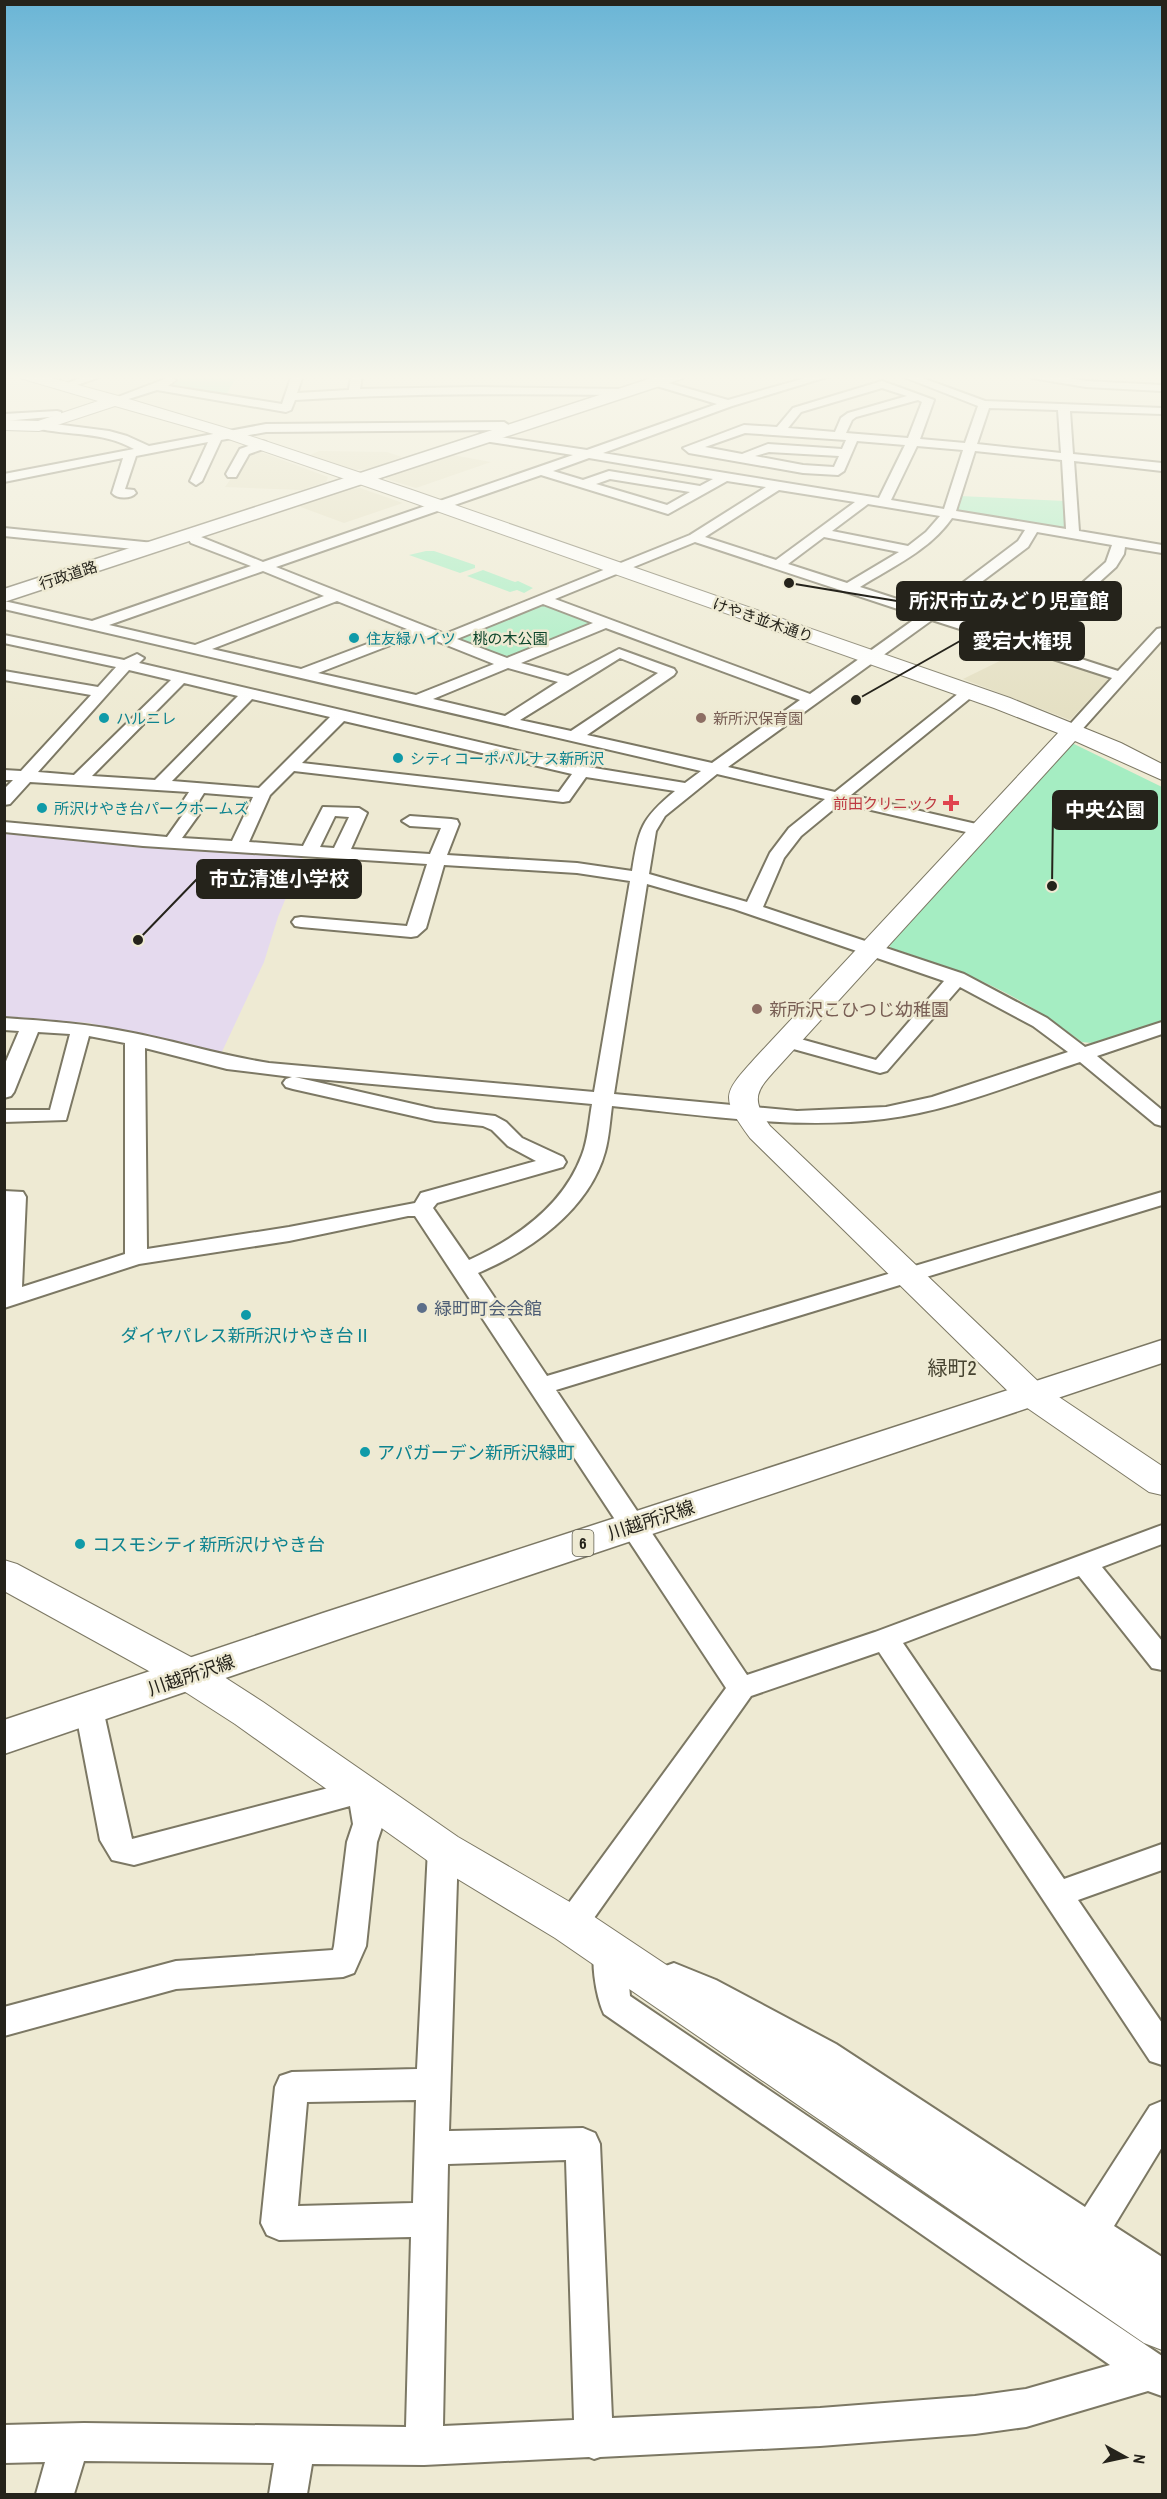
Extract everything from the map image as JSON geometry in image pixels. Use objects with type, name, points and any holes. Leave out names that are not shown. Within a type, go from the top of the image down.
[{"type":"main road","name":"行政道路","points":[[4,596],[317,492]]},
{"type":"main road","name":"川越所沢線","points":[[4,1737],[1162,1351]]},
{"type":"street","points":[[118,492],[130,493]]},
{"type":"street","name":"けやき並木通り","points":[[400,492],[969,692],[1072,731],[1162,773]]},
{"type":"street","points":[[93,626],[485,492]]},
{"type":"street","points":[[609,492],[668,510],[699,492]]},
{"type":"street","points":[[444,639],[620,570],[693,538],[767,492]]},
{"type":"street","points":[[823,492],[1162,549]]},
{"type":"street","points":[[884,502],[889,492]]},
{"type":"street","points":[[849,588],[936,531],[949,513],[956,492]]},
{"type":"street","points":[[1070,492],[1073,534]]},
{"type":"street","points":[[778,565],[867,499]]},
{"type":"street","points":[[464,1271],[527,1236],[553,1215],[574,1192],[594,1153],[647,831],[657,813],[1023,544],[1034,527]]},
{"type":"street","points":[[823,533],[909,550]]},
{"type":"street","points":[[8,535],[154,547]]},
{"type":"street","points":[[693,538],[1119,676]]},
{"type":"street","points":[[196,540],[507,664],[570,681]]},
{"type":"street","points":[[1021,645],[1112,564],[1119,542]]},
{"type":"street","points":[[195,650],[337,596]]},
{"type":"street","points":[[544,600],[810,699]]},
{"type":"street","points":[[4,605],[979,830]]},
{"type":"street","points":[[418,700],[605,623]]},
{"type":"street","points":[[301,674],[419,629]]},
{"type":"street","points":[[1162,632],[870,948],[786,1041],[742,1094],[746,1112],[760,1132],[1032,1395],[1162,1483]]},
{"type":"street","points":[[4,639],[126,664],[582,771],[688,788]]},
{"type":"street","points":[[4,800],[126,664],[164,643]]},
{"type":"street","points":[[506,722],[619,653],[669,672],[573,737]]},
{"type":"street","points":[[4,675],[99,692]]},
{"type":"street","points":[[78,780],[181,678]]},
{"type":"street","points":[[753,909],[776,857],[795,832],[969,692]]},
{"type":"street","points":[[159,785],[249,693]]},
{"type":"street","points":[[238,848],[263,793],[341,715]]},
{"type":"street","points":[[510,755],[542,730]]},
{"type":"street","points":[[289,766],[563,798],[582,771]]},
{"type":"street","points":[[4,775],[263,793]]},
{"type":"street","points":[[175,836],[192,813],[191,801],[200,788]]},
{"type":"street","points":[[308,853],[329,811],[359,813],[340,854]]},
{"type":"street","points":[[301,922],[411,932],[417,928],[437,859],[451,824],[410,820]]},
{"type":"street","points":[[4,827],[238,848],[577,868],[640,877],[753,909],[957,978],[1018,1008],[1084,1055],[1162,1120]]},
{"type":"street","points":[[786,1041],[880,1067],[957,978]]},
{"type":"street","points":[[4,1024],[81,1029],[135,1039],[227,1063],[277,1079],[391,1107],[435,1115],[488,1120],[500,1125],[515,1142],[555,1162],[429,1198],[421,1209]]},
{"type":"street","points":[[4,1092],[31,1025]]},
{"type":"street","points":[[227,1063],[317,1074],[797,1117],[886,1113],[937,1102],[1162,1028]]},
{"type":"street","points":[[4,1116],[59,1116],[81,1029]]},
{"type":"street","points":[[135,1039],[136,1258]]},
{"type":"street","points":[[4,1198],[15,1197],[7,1300],[136,1258],[289,1234],[408,1209],[421,1209],[427,1214],[741,1688]]},
{"type":"street","points":[[540,1386],[1162,1198]]},
{"type":"street","points":[[571,1925],[741,1688],[885,1639],[1162,1534]]},
{"type":"street","points":[[1083,1563],[1162,1660]]},
{"type":"street","points":[[4,1574],[190,1675],[363,1791],[443,1849],[571,1925],[1162,2325]]},
{"type":"street","points":[[885,1639],[1162,2050]]},
{"type":"street","points":[[89,1709],[115,1840],[123,1851],[134,1852],[363,1791]]},
{"type":"street","points":[[4,2022],[176,1975],[343,1963],[351,1946],[362,1842],[368,1824],[363,1791]]},
{"type":"street","points":[[424,2446],[433,2084],[443,1849]]},
{"type":"street","points":[[1058,1894],[1162,1857]]},
{"type":"street","points":[[608,1950],[705,1990],[824,2055],[1162,2278]]},
{"type":"street","points":[[608,1950],[615,2004],[1157,2374]]},
{"type":"street","points":[[430,2220],[279,2223],[292,2086],[433,2084]]},
{"type":"street","points":[[1092,2230],[1162,2117]]},
{"type":"street","points":[[432,2148],[583,2144],[594,2440]]},
{"type":"street","points":[[4,2444],[84,2442],[424,2446],[594,2440],[809,2428],[975,2415],[1026,2408],[1157,2374]]},
{"type":"street","points":[[55,2494],[70,2444]]},
{"type":"street","points":[[288,2494],[296,2446]]},
{"type":"shaded area","points":[[342,492],[370,492],[403,503],[344,523],[298,506]]},
{"type":"shaded area","points":[[1024,649],[1108,680],[1070,720],[963,679]]},
{"type":"shaded area","points":[[5,832],[303,856],[278,917],[264,962],[220,1056],[89,1023],[5,1017]]},
{"type":"green space","points":[[960,496],[1065,501],[1068,529],[954,511]]},
{"type":"green space","points":[[434,551],[475,565],[475,568],[460,573],[409,555]]},
{"type":"green space","points":[[483,570],[533,588],[524,593],[517,590],[510,592],[467,576]]},
{"type":"green space","name":"桃の木公園","points":[[540,605],[546,605],[593,622],[593,624],[510,659],[457,640]]},
{"type":"green space","points":[[1072,743],[1162,787],[1162,1021],[1092,1043],[1082,1042],[1034,1009],[990,985],[891,948],[888,943]]},
{"type":"place","name":"所沢市立みどり児童館","points":[[789,583]]},
{"type":"place","name":"住友緑ハイツ","points":[[354,638]]},
{"type":"place","name":"愛宕大権現","points":[[856,700]]},
{"type":"place","name":"ハルニレ","points":[[104,718]]},
{"type":"place","name":"新所沢保育園","points":[[701,718]]},
{"type":"place","name":"シティコーポパルナス新所沢","points":[[398,758]]},
{"type":"place","name":"前田クリニック","points":[[951,803]]},
{"type":"place","name":"所沢けやき台パークホームズ","points":[[42,808]]},
{"type":"place","name":"中央公園","points":[[1052,886]]},
{"type":"place","name":"市立清進小学校","points":[[138,940]]},
{"type":"place","name":"新所沢こひつじ幼稚園","points":[[757,1009]]},
{"type":"place","name":"緑町町会会館","points":[[422,1308]]},
{"type":"place","name":"ダイヤパレス新所沢けやき台Ⅱ","points":[[246,1315]]},
{"type":"place","name":"アパガーデン新所沢緑町","points":[[365,1452]]},
{"type":"place","name":"コスモシティ新所沢けやき台","points":[[80,1544]]},
{"type":"district","name":"緑町2","points":[[952,1367]]}]
